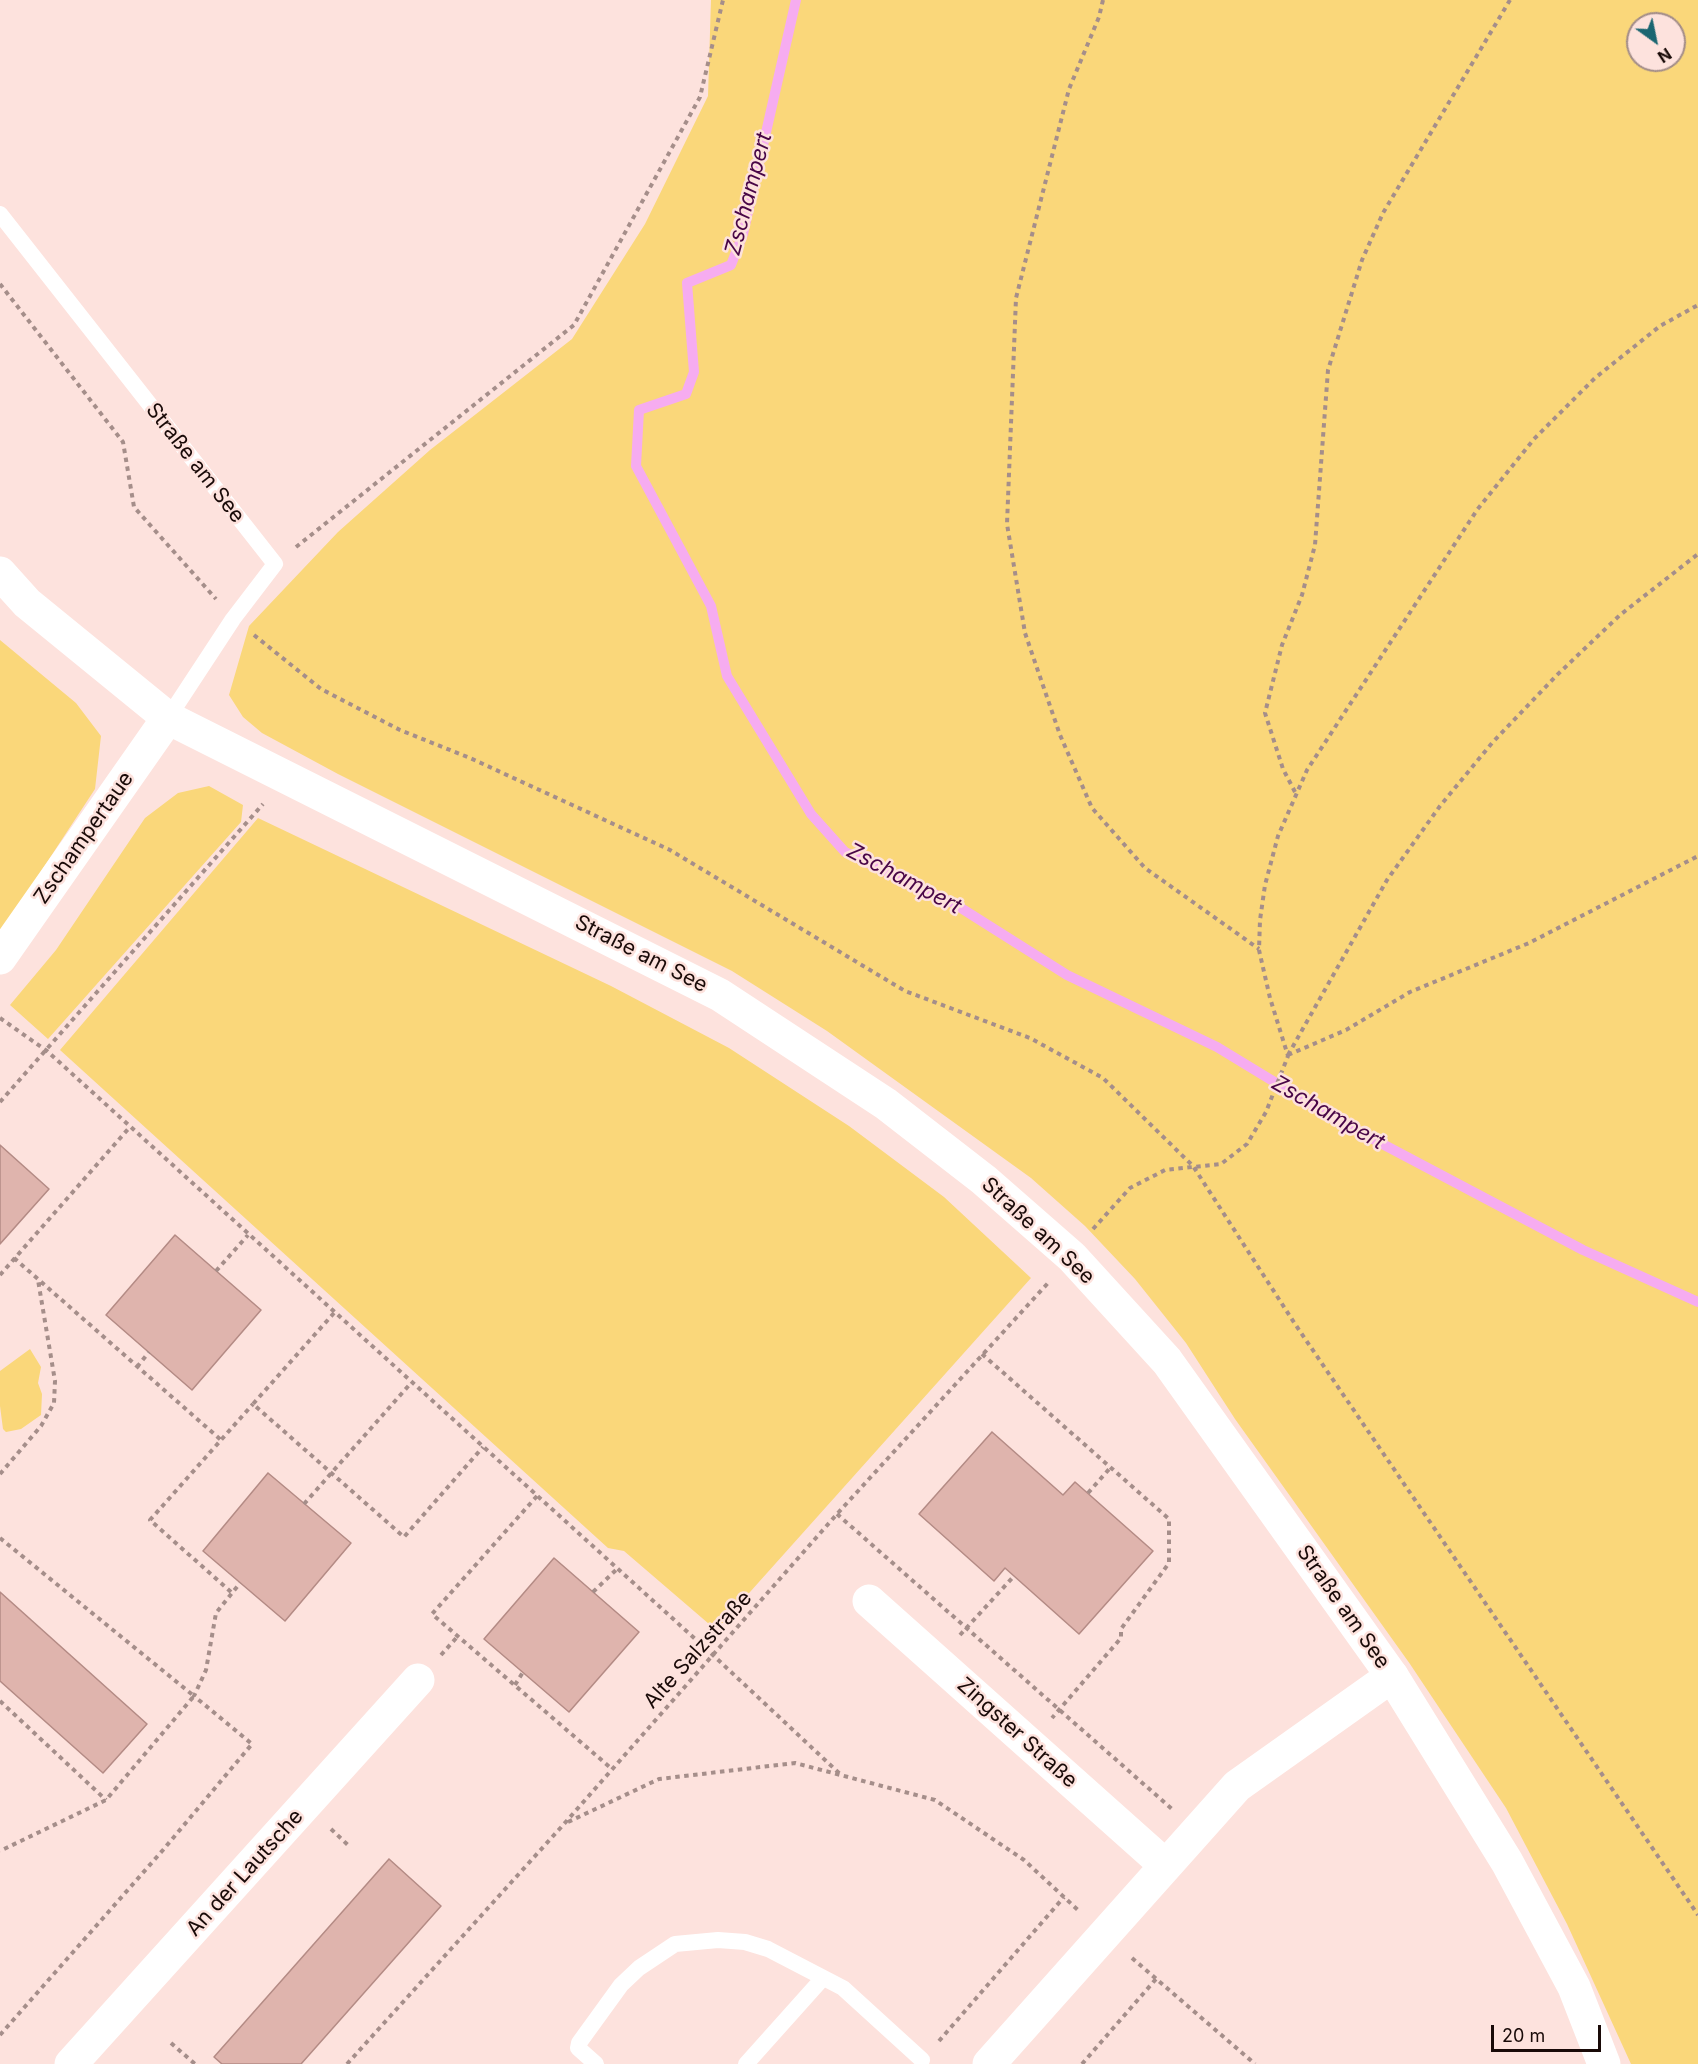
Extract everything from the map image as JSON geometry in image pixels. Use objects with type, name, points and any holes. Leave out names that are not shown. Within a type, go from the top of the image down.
[{"type":"main road","name":"Straße am See","points":[[0,573],[27,603],[168,718],[720,994],[886,1104],[984,1180],[1072,1257],[1167,1361],[1392,1676],[1507,1862],[1574,1987],[1604,2064]]},
{"type":"main road","name":"Zschampertaue","points":[[0,957],[168,718]]},
{"type":"main road","name":"Zingster Straße","points":[[869,1601],[1165,1865]]},
{"type":"main road","points":[[989,2064],[1236,1786],[1392,1676]]},
{"type":"main road","name":"An der Lautsche","points":[[71,2064],[418,1680]]},
{"type":"lane","name":"Straße am See","points":[[0,214],[275,564]]},
{"type":"lane","points":[[168,718],[233,619],[275,564]]},
{"type":"lane","points":[[596,2064],[578,2048],[589,2028],[621,1985],[639,1968],[675,1944],[693,1940],[745,1942],[792,1960],[843,1988],[921,2060]]},
{"type":"lane","points":[[746,2064],[823,1978]]},
{"type":"path","points":[[275,564],[402,460],[574,325],[700,98],[723,0]]},
{"type":"path","points":[[1103,0],[1099,17],[1069,89],[1016,298],[1007,524],[1024,633],[1060,735],[1092,808],[1145,868],[1259,950]]},
{"type":"path","points":[[1295,793],[1283,769],[1265,714],[1282,645],[1302,595],[1315,545],[1328,370],[1362,260],[1383,213],[1510,0]]},
{"type":"path","points":[[0,284],[123,442],[134,507],[233,619],[321,689],[400,730],[470,758],[670,850],[905,991],[1030,1038],[1103,1078],[1193,1166],[1296,1324],[1698,1915]]},
{"type":"path","points":[[1698,305],[1660,326],[1595,378],[1534,439],[1477,510],[1437,568],[1395,640],[1307,770],[1278,836],[1265,885],[1259,950],[1270,998],[1288,1056],[1346,1030],[1410,992],[1529,943],[1698,856]]},
{"type":"path","name":"Alte Salzstraße","points":[[347,2064],[714,1656],[837,1514],[1072,1257],[1092,1229],[1130,1188],[1165,1170],[1221,1164],[1247,1144],[1266,1112],[1288,1056],[1387,880],[1448,797],[1492,743],[1557,675],[1620,615],[1698,554]]},
{"type":"path","points":[[0,1102],[287,776]]},
{"type":"path","points":[[0,1017],[47,1051],[129,1128],[714,1656],[840,1774]]},
{"type":"path","points":[[0,1275],[129,1128]]},
{"type":"path","points":[[216,1271],[248,1235]]},
{"type":"path","points":[[14,1258],[221,1440]]},
{"type":"path","points":[[0,1474],[41,1426],[54,1402],[56,1381],[38,1280]]},
{"type":"path","points":[[231,1592],[150,1520],[334,1313]]},
{"type":"path","points":[[137,1366],[149,1352]]},
{"type":"path","points":[[982,1354],[1169,1519],[1169,1563],[1122,1629],[1121,1638],[1030,1744]]},
{"type":"path","points":[[304,1504],[411,1383]]},
{"type":"path","points":[[253,1404],[404,1537],[483,1447]]},
{"type":"path","points":[[1088,1493],[1111,1467]]},
{"type":"path","points":[[537,1496],[432,1614],[612,1769]]},
{"type":"path","points":[[837,1514],[1197,1832]]},
{"type":"path","points":[[0,1532],[2,1540],[252,1744],[156,1859],[0,2035]]},
{"type":"path","points":[[593,1592],[617,1569]]},
{"type":"path","points":[[937,1660],[1014,1576]]},
{"type":"path","points":[[0,1851],[106,1800],[194,1696],[206,1670],[216,1613],[240,1583]]},
{"type":"path","points":[[514,1685],[523,1672]]},
{"type":"path","points":[[0,1701],[106,1800]]},
{"type":"path","points":[[564,1824],[659,1779],[795,1763],[935,1800],[1024,1860],[1156,1979],[1255,2064]]},
{"type":"path","points":[[921,2060],[1064,1897]]},
{"type":"path","points":[[1082,2064],[1156,1979]]},
{"type":"path","points":[[171,2043],[195,2064]]},
{"type":"shaded area","points":[[711,0],[1698,0],[1698,2064],[1631,2064],[1567,1924],[1506,1808],[1410,1664],[1235,1419],[1186,1343],[1135,1279],[1085,1226],[1031,1178],[827,1031],[732,971],[338,774],[262,733],[243,717],[229,695],[249,626],[338,532],[430,450],[572,339],[645,224],[708,96]]},
{"type":"shaded area","points":[[0,640],[76,703],[101,736],[95,789],[0,934]]},
{"type":"shaded area","points":[[209,786],[243,805],[241,822],[48,1039],[10,1005],[56,950],[145,818],[178,793]]},
{"type":"shaded area","points":[[258,818],[611,986],[729,1048],[849,1126],[944,1197],[1031,1278],[716,1630],[624,1551],[608,1548],[60,1050]]},
{"type":"shaded area","points":[[30,1349],[41,1367],[38,1383],[42,1394],[41,1415],[21,1429],[6,1432],[3,1429],[0,1406],[0,1371]]},
{"type":"building","points":[[0,1145],[49,1189],[0,1244]]},
{"type":"building","points":[[175,1235],[261,1310],[192,1390],[106,1315]]},
{"type":"building","points":[[992,1432],[1063,1495],[1075,1482],[1153,1551],[1079,1634],[1005,1568],[994,1581],[919,1514]]},
{"type":"building","points":[[268,1473],[351,1543],[285,1621],[203,1551]]},
{"type":"building","points":[[554,1558],[639,1632],[569,1712],[484,1639]]},
{"type":"building","points":[[0,1592],[147,1724],[103,1773],[0,1681]]},
{"type":"building","points":[[389,1859],[441,1906],[301,2064],[222,2064],[214,2057]]},
{"type":"waterway","name":"Zschampert","points":[[796,0],[743,234],[731,265],[687,283],[694,372],[686,394],[639,410],[636,466],[711,606],[727,676],[811,814],[845,852],[953,903],[1067,975],[1217,1047],[1337,1120],[1583,1250],[1698,1302]]}]
